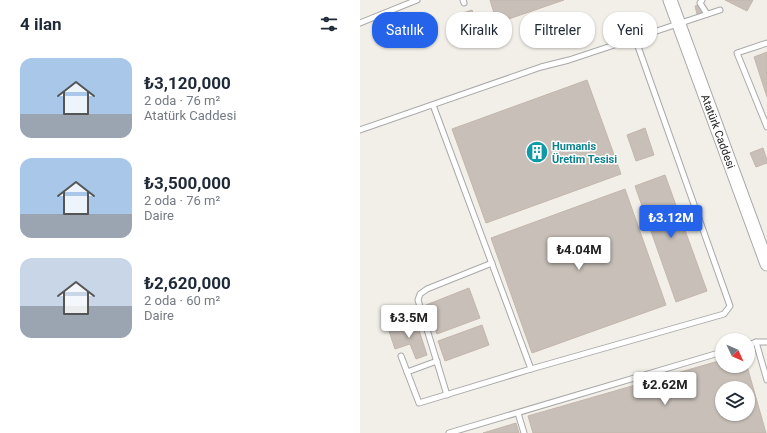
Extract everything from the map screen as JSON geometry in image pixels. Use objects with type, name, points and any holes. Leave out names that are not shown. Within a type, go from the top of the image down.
[{"type":"street","name":"Atatürk Caddesi","points":[[670,0],[764,248],[767,264]]},
{"type":"lane","points":[[360,23],[417,0]]},
{"type":"lane","points":[[702,0],[700,3],[707,14]]},
{"type":"lane","points":[[657,31],[720,10]]},
{"type":"lane","points":[[767,43],[737,53],[767,127]]},
{"type":"lane","points":[[360,130],[541,67],[603,48]]},
{"type":"lane","points":[[401,356],[419,403],[531,368],[724,314],[730,306],[640,48]]},
{"type":"lane","points":[[434,105],[531,368]]},
{"type":"lane","points":[[447,395],[418,300],[420,294],[427,289],[492,263]]},
{"type":"lane","points":[[767,342],[756,342],[767,380]]},
{"type":"lane","points":[[449,433],[715,354]]},
{"type":"lane","points":[[407,372],[437,361]]},
{"type":"lane","points":[[518,413],[524,433]]},
{"type":"building","points":[[490,0],[564,0],[529,12],[520,12],[520,15],[512,18],[512,12],[494,12]]},
{"type":"building","points":[[725,0],[753,0],[747,11]]},
{"type":"building","points":[[700,5],[703,13],[697,14],[695,6]]},
{"type":"building","points":[[767,52],[767,97],[754,57]]},
{"type":"building","name":"Humanis Üretim Tesisi","points":[[587,80],[621,174],[486,223],[452,129]]},
{"type":"building","points":[[645,128],[654,155],[636,161],[627,135]]},
{"type":"building","points":[[763,148],[767,163],[756,167],[750,153]]},
{"type":"building","points":[[665,175],[707,291],[676,302],[635,186]]},
{"type":"building","points":[[625,189],[666,305],[532,353],[491,238]]},
{"type":"building","points":[[469,288],[480,318],[437,334],[426,305]]},
{"type":"building","points":[[416,321],[427,355],[416,359],[410,344],[395,349],[389,331]]},
{"type":"building","points":[[482,325],[489,345],[445,361],[438,341]]},
{"type":"building","points":[[715,362],[715,373],[749,373],[751,381],[715,381],[715,421],[755,421],[755,394],[766,433],[533,433],[528,416]]},
{"type":"building","points":[[516,423],[519,433],[483,433]]},
{"type":"place","name":"Humanis Üretim Tesisi","points":[[537,152]]}]
